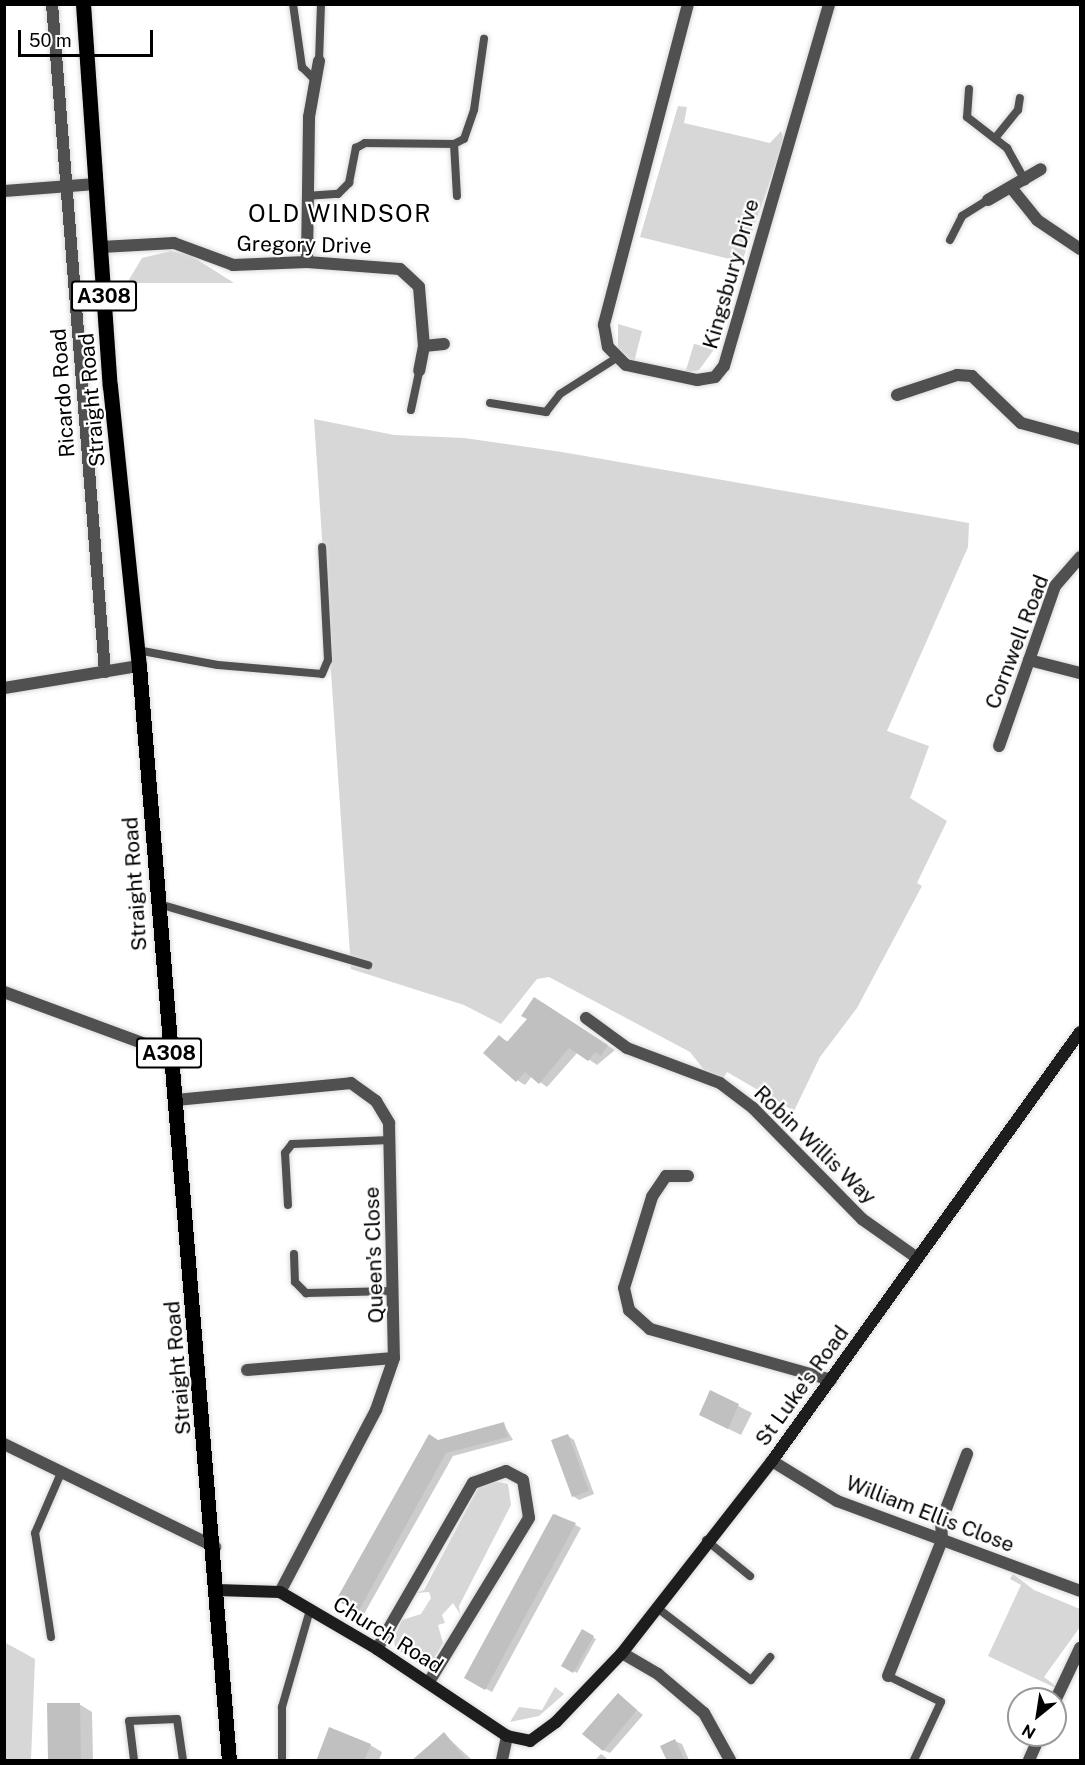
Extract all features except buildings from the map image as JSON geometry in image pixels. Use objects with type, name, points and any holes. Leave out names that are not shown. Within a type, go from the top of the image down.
[{"type":"main road","name":"Straight Road","points":[[83,4],[100,247],[139,666],[159,904],[168,1046],[176,1100],[214,1547],[229,1761]]},
{"type":"main road","name":"St Luke's Road","points":[[530,1741],[556,1722],[622,1653],[706,1540],[772,1461],[1080,1032]]},
{"type":"main road","name":"Church Road","points":[[217,1590],[280,1592],[378,1648],[507,1736],[530,1741]]},
{"type":"street","name":"Ricardo Road","points":[[52,4],[69,185],[105,672]]},
{"type":"street","points":[[618,357],[608,347],[604,325],[688,4]]},
{"type":"street","name":"Kingsbury Drive","points":[[618,357],[626,364],[697,380],[715,377],[724,366],[828,4]]},
{"type":"street","points":[[307,262],[306,196],[319,61]]},
{"type":"street","points":[[988,200],[1013,190],[1041,169]]},
{"type":"street","points":[[4,191],[96,184]]},
{"type":"street","points":[[1013,190],[1037,220],[1080,249]]},
{"type":"street","name":"Gregory Drive","points":[[100,247],[174,243],[233,266],[307,262],[400,269],[418,287],[424,346],[419,371]]},
{"type":"street","points":[[424,346],[444,344]]},
{"type":"street","points":[[897,395],[957,375],[972,376],[1021,423],[1080,439]]},
{"type":"street","name":"Cornwell Road","points":[[999,746],[1055,586],[1080,557]]},
{"type":"street","points":[[1029,660],[1080,673]]},
{"type":"street","points":[[4,688],[139,666]]},
{"type":"street","points":[[4,992],[145,1044],[168,1046]]},
{"type":"street","name":"Robin Willis Way","points":[[586,1018],[627,1048],[728,1089],[862,1219],[917,1258]]},
{"type":"street","name":"Queen's Close","points":[[176,1100],[351,1083],[376,1101],[389,1123],[394,1358],[376,1410],[280,1592]]},
{"type":"street","points":[[688,1176],[666,1176],[652,1197],[624,1288],[629,1310],[650,1329],[831,1380]]},
{"type":"street","points":[[247,1370],[394,1358]]},
{"type":"street","points":[[4,1444],[214,1547]]},
{"type":"street","points":[[888,1676],[942,1540],[941,1522],[967,1454]]},
{"type":"street","name":"William Ellis Close","points":[[772,1461],[837,1501],[1080,1591]]},
{"type":"street","points":[[378,1648],[473,1483],[506,1471],[524,1480],[529,1518],[429,1682]]},
{"type":"street","points":[[1062,1687],[1080,1648]]},
{"type":"street","points":[[622,1653],[658,1674],[704,1713],[729,1761]]},
{"type":"street","points":[[502,1761],[507,1736]]},
{"type":"street","points":[[1029,1761],[1035,1747]]},
{"type":"lane","points":[[293,4],[302,67],[316,81]]},
{"type":"lane","points":[[319,61],[321,4]]},
{"type":"lane","points":[[306,196],[338,194],[349,183],[356,148],[365,143],[454,144],[464,139],[474,110],[484,39]]},
{"type":"lane","points":[[969,89],[968,117],[996,137],[1025,181]]},
{"type":"lane","points":[[996,137],[1018,110],[1020,98]]},
{"type":"lane","points":[[454,144],[457,196]]},
{"type":"lane","points":[[950,240],[962,216],[988,200]]},
{"type":"lane","points":[[490,404],[546,412],[560,394],[618,357]]},
{"type":"lane","points":[[411,410],[419,371]]},
{"type":"lane","points":[[137,650],[218,665],[322,674],[328,660],[322,547]]},
{"type":"lane","points":[[159,904],[368,965]]},
{"type":"lane","points":[[288,1205],[285,1153],[292,1144],[390,1140]]},
{"type":"lane","points":[[294,1254],[295,1282],[306,1293],[394,1291]]},
{"type":"lane","points":[[51,1637],[35,1533],[61,1473]]},
{"type":"lane","points":[[706,1540],[750,1576]]},
{"type":"lane","points":[[656,1607],[751,1680],[770,1657]]},
{"type":"lane","points":[[282,1761],[282,1707],[310,1610]]},
{"type":"lane","points":[[888,1676],[941,1702],[914,1761]]},
{"type":"lane","points":[[134,1761],[129,1721],[177,1719],[183,1761]]},
{"type":"shaded area","points":[[678,106],[687,107],[684,123],[770,143],[781,131],[784,140],[742,262],[640,237]]},
{"type":"shaded area","points":[[171,251],[190,255],[234,283],[127,283],[142,258]]},
{"type":"shaded area","points":[[618,324],[642,331],[634,362],[618,349]]},
{"type":"shaded area","points":[[694,344],[715,348],[699,370],[685,373]]},
{"type":"shaded area","points":[[314,419],[394,435],[464,438],[562,452],[969,523],[968,547],[887,731],[929,746],[910,798],[947,821],[917,883],[922,886],[857,1008],[820,1057],[794,1111],[727,1072],[720,1083],[709,1076],[690,1052],[549,977],[537,979],[501,1024],[464,1005],[351,969]]},
{"type":"shaded area","points":[[488,1480],[508,1484],[511,1505],[459,1606],[460,1614],[453,1603],[442,1615],[445,1623],[438,1625],[443,1643],[433,1660],[417,1663],[395,1648],[394,1638],[402,1620],[421,1614],[431,1598],[429,1592],[416,1593],[424,1590],[478,1488]]},
{"type":"shaded area","points":[[1013,1574],[1034,1590],[1080,1609],[1080,1627],[1044,1677],[1057,1687],[988,1656],[1021,1585],[1010,1579]]},
{"type":"shaded area","points":[[4,1642],[35,1659],[31,1760],[5,1760]]},
{"type":"shaded area","points":[[555,1687],[564,1694],[539,1716],[510,1722],[519,1707],[542,1710]]},
{"type":"district","name":"OLD WINDSOR","points":[[340,214]]}]
